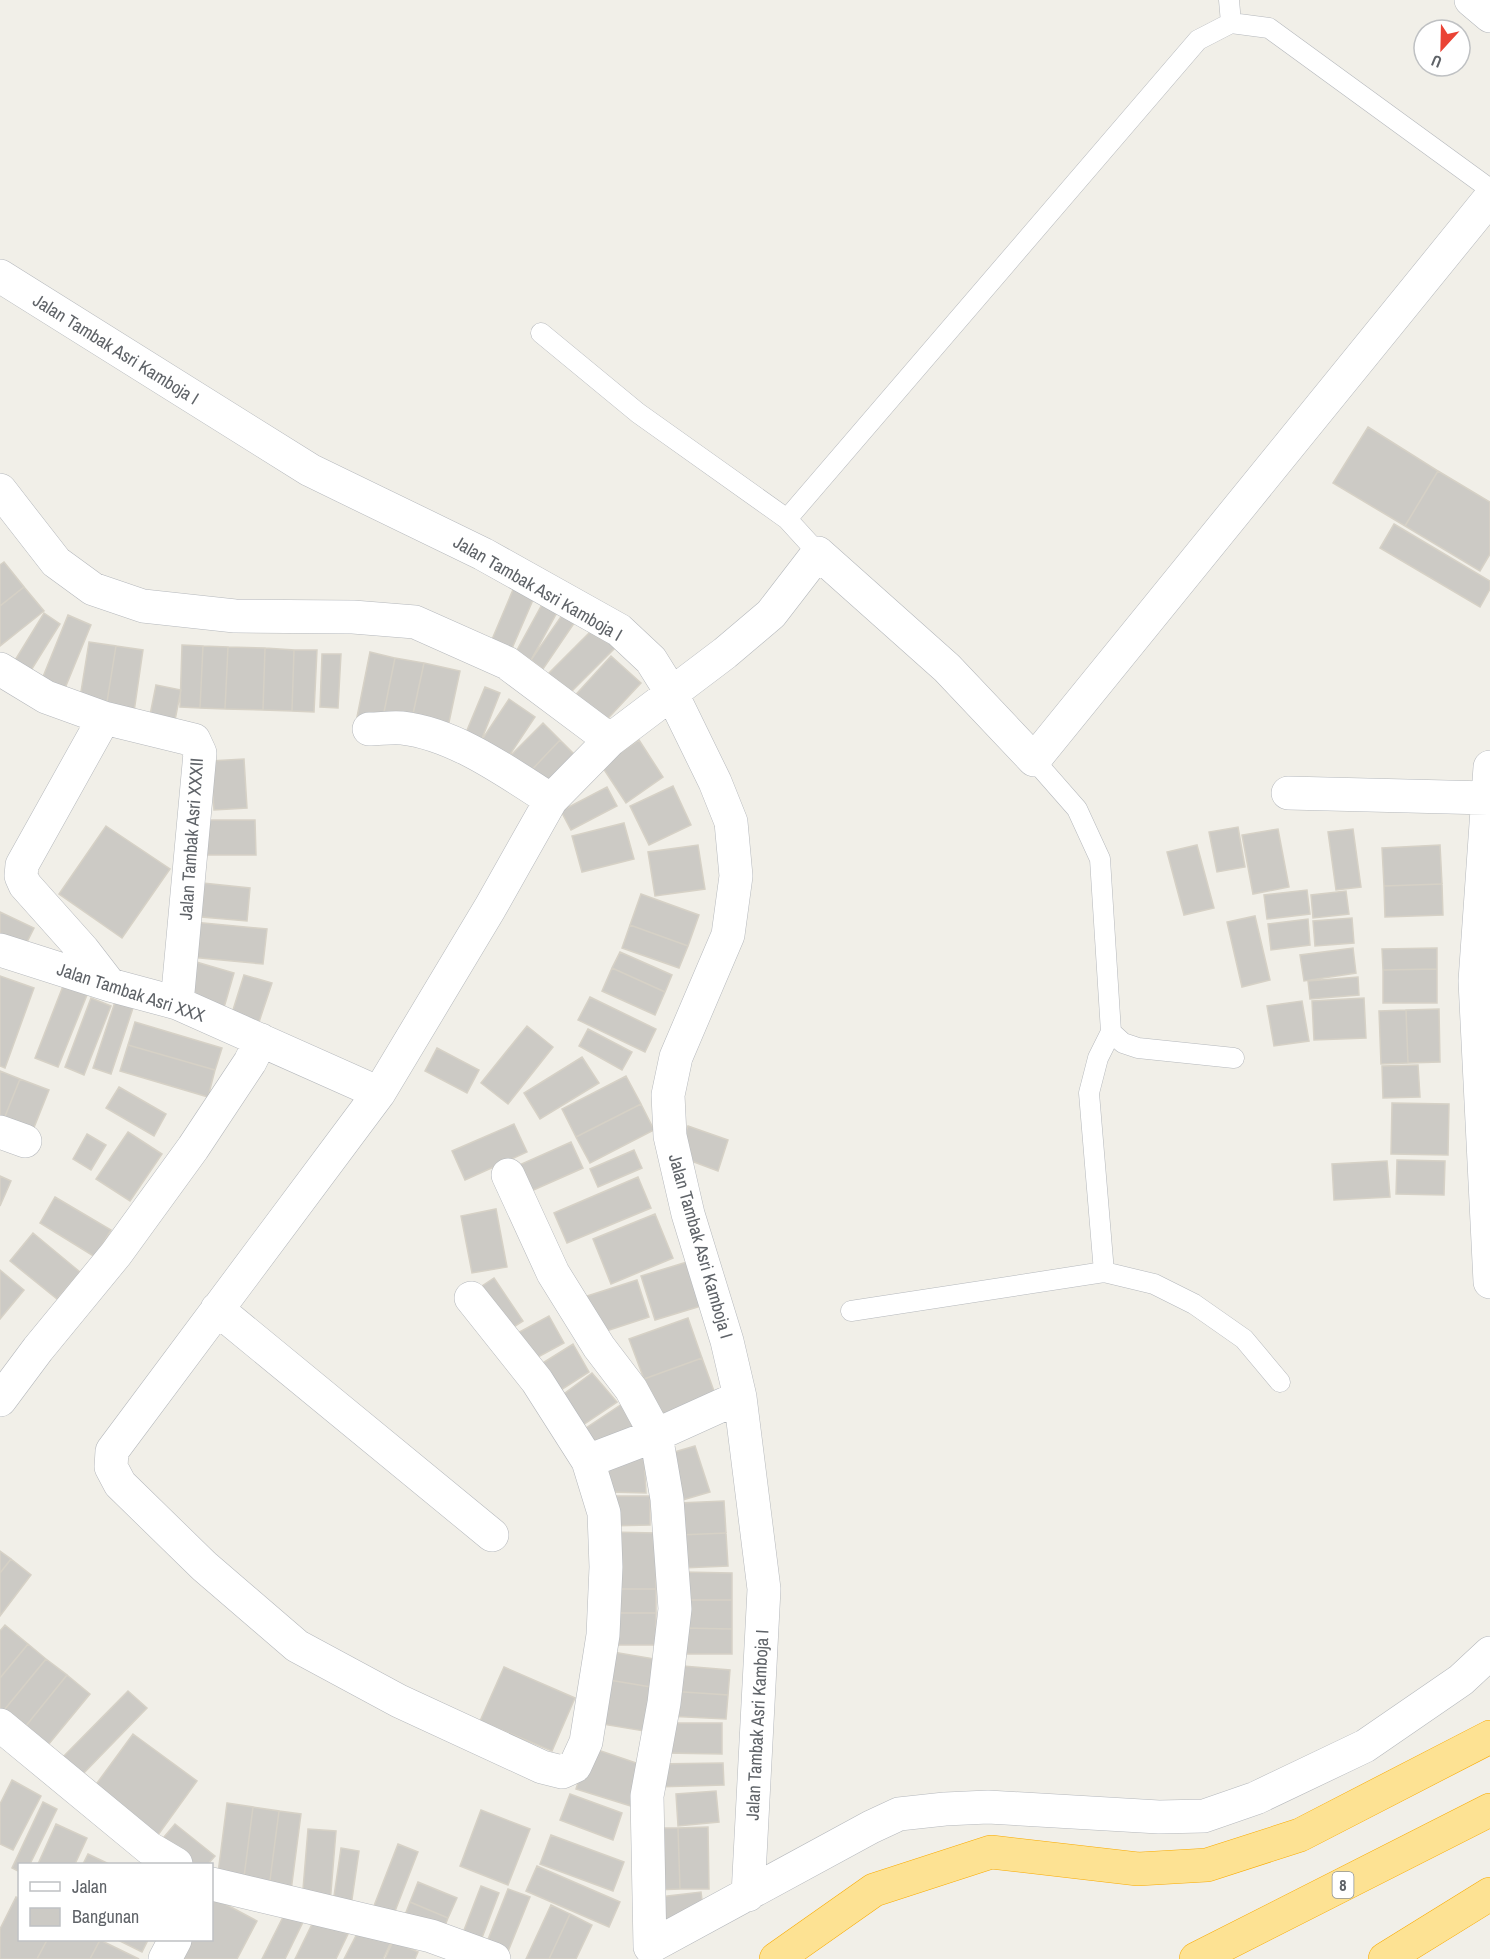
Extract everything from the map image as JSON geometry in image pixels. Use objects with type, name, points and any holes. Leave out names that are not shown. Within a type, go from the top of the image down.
[{"type":"highway","points":[[776,1959],[874,1890],[991,1852],[1138,1869],[1207,1865],[1300,1835],[1490,1737]]},
{"type":"highway","name":"8","points":[[1196,1959],[1490,1810]]},
{"type":"highway","points":[[1385,1959],[1490,1894]]},
{"type":"street","points":[[1471,0],[1490,16]]},
{"type":"street","points":[[471,1298],[537,1381],[588,1461],[604,1513],[606,1567],[603,1635],[586,1742],[575,1766],[562,1772],[542,1767],[399,1701],[297,1646],[204,1566],[120,1484],[111,1467],[112,1451],[379,1093],[490,908],[551,800],[610,740],[725,653],[771,614],[818,553],[947,668],[1034,760],[1490,198]]},
{"type":"street","name":"Jalan Tambak Asri Kamboja I","points":[[0,276],[310,470],[483,554],[619,630],[651,660],[671,692],[715,782],[731,822],[736,876],[728,935],[676,1057],[668,1095],[670,1136],[688,1214],[728,1341],[740,1397],[764,1589],[748,1895]]},
{"type":"street","points":[[0,490],[56,562],[93,589],[143,606],[235,616],[352,617],[415,622],[507,663],[610,740]]},
{"type":"street","name":"Jalan Tambak Asri XXXII","points":[[0,669],[46,697],[104,718],[194,740],[200,753],[177,1003]]},
{"type":"street","points":[[104,718],[22,865],[21,876],[37,900],[83,950],[110,985]]},
{"type":"street","points":[[369,729],[402,728],[440,737],[496,765],[551,800]]},
{"type":"street","points":[[1288,793],[1489,782],[1475,981],[1490,1282]]},
{"type":"street","name":"Jalan Tambak Asri XXX","points":[[0,950],[110,985],[177,1003],[379,1093]]},
{"type":"street","points":[[0,1400],[38,1349],[116,1254],[194,1148],[250,1062],[261,1040]]},
{"type":"street","points":[[508,1175],[553,1274],[599,1347],[631,1389],[656,1435],[667,1499],[675,1609],[664,1703],[647,1796],[650,1947],[899,1814],[988,1807],[1159,1817],[1204,1816],[1256,1798],[1365,1746],[1461,1680],[1490,1653]]},
{"type":"street","points":[[217,1309],[492,1535]]},
{"type":"street","points":[[588,1461],[656,1435],[740,1397]]},
{"type":"street","points":[[0,1725],[149,1848],[174,1863]]},
{"type":"street","points":[[213,1884],[431,1936],[494,1959]]},
{"type":"street","points":[[165,1959],[174,1941]]},
{"type":"lane","points":[[1229,0],[1231,22]]},
{"type":"lane","points":[[787,519],[1198,40],[1231,22],[1269,28],[1490,189]]},
{"type":"lane","points":[[541,333],[638,413],[787,519],[818,553]]},
{"type":"lane","points":[[1034,760],[1077,809],[1100,859],[1111,1032],[1098,1058],[1089,1093],[1104,1272]]},
{"type":"lane","points":[[1111,1032],[1122,1043],[1138,1048],[1234,1059]]},
{"type":"lane","points":[[851,1311],[1104,1272],[1154,1284],[1194,1304],[1244,1339],[1280,1382]]},
{"type":"building","points":[[1368,427],[1438,471],[1405,526],[1333,483]]},
{"type":"building","points":[[1438,471],[1490,502],[1490,554],[1480,571],[1405,526]]},
{"type":"building","points":[[1394,524],[1490,581],[1490,589],[1480,607],[1380,548]]},
{"type":"building","points":[[4,562],[24,587],[0,606],[0,565]]},
{"type":"building","points":[[515,585],[536,593],[510,653],[490,644]]},
{"type":"building","points":[[24,587],[44,611],[0,646],[0,606]]},
{"type":"building","points":[[545,599],[560,607],[531,660],[516,652]]},
{"type":"building","points":[[567,608],[579,616],[543,669],[531,660]]},
{"type":"building","points":[[44,613],[60,624],[25,680],[9,670]]},
{"type":"building","points":[[68,615],[91,625],[61,698],[38,689]]},
{"type":"building","points":[[595,627],[616,647],[567,696],[546,676]]},
{"type":"building","points":[[89,642],[116,646],[106,708],[79,704]]},
{"type":"building","points":[[182,645],[203,646],[200,708],[180,707]]},
{"type":"building","points":[[116,646],[143,650],[134,712],[106,708]]},
{"type":"building","points":[[203,646],[228,647],[225,709],[200,708]]},
{"type":"building","points":[[228,647],[265,648],[263,710],[225,709]]},
{"type":"building","points":[[265,648],[294,650],[292,711],[263,710]]},
{"type":"building","points":[[294,650],[317,650],[314,712],[292,711]]},
{"type":"building","points":[[370,652],[395,658],[382,722],[357,717]]},
{"type":"building","points":[[322,654],[341,654],[338,708],[320,707]]},
{"type":"building","points":[[611,656],[641,683],[599,728],[570,701]]},
{"type":"building","points":[[395,658],[424,663],[410,728],[382,722]]},
{"type":"building","points":[[424,663],[460,671],[446,736],[410,728]]},
{"type":"building","points":[[156,685],[181,690],[173,730],[148,725]]},
{"type":"building","points":[[485,687],[500,693],[481,741],[465,735]]},
{"type":"building","points":[[509,699],[535,717],[507,759],[481,741]]},
{"type":"building","points":[[543,723],[560,740],[525,777],[507,759]]},
{"type":"building","points":[[560,740],[578,758],[543,793],[525,777]]},
{"type":"building","points":[[639,740],[663,777],[626,803],[601,765]]},
{"type":"building","points":[[244,759],[247,808],[214,810],[210,761]]},
{"type":"building","points":[[673,786],[691,825],[649,845],[630,806]]},
{"type":"building","points":[[607,787],[617,806],[571,830],[561,811]]},
{"type":"building","points":[[203,820],[255,820],[256,855],[203,855]]},
{"type":"building","points":[[624,823],[634,859],[582,872],[572,836]]},
{"type":"building","points":[[106,826],[170,869],[122,938],[59,894]]},
{"type":"building","points":[[1238,827],[1245,867],[1217,872],[1209,832]]},
{"type":"building","points":[[1278,829],[1289,887],[1253,894],[1242,835]]},
{"type":"building","points":[[1353,829],[1361,887],[1336,890],[1328,832]]},
{"type":"building","points":[[698,845],[705,889],[655,896],[648,852]]},
{"type":"building","points":[[1197,845],[1214,908],[1184,915],[1167,852]]},
{"type":"building","points":[[1440,845],[1442,884],[1384,886],[1382,848]]},
{"type":"building","points":[[193,882],[250,888],[247,921],[190,916]]},
{"type":"building","points":[[1442,884],[1443,915],[1385,917],[1384,886]]},
{"type":"building","points":[[1307,890],[1310,914],[1267,919],[1264,895]]},
{"type":"building","points":[[1346,891],[1349,914],[1313,918],[1311,895]]},
{"type":"building","points":[[641,894],[699,915],[688,946],[630,925]]},
{"type":"building","points":[[0,912],[34,928],[20,956],[0,947]]},
{"type":"building","points":[[1255,916],[1270,980],[1242,987],[1227,922]]},
{"type":"building","points":[[1352,918],[1354,943],[1315,946],[1313,921]]},
{"type":"building","points":[[1308,919],[1310,945],[1271,950],[1268,924]]},
{"type":"building","points":[[193,922],[267,929],[263,964],[190,957]]},
{"type":"building","points":[[630,925],[688,946],[679,968],[622,948]]},
{"type":"building","points":[[1353,948],[1356,973],[1304,981],[1300,955]]},
{"type":"building","points":[[1437,948],[1437,969],[1383,970],[1382,949]]},
{"type":"building","points":[[620,952],[672,975],[665,992],[612,968]]},
{"type":"building","points":[[193,961],[234,973],[223,1011],[182,1000]]},
{"type":"building","points":[[612,968],[665,992],[655,1015],[602,991]]},
{"type":"building","points":[[1437,969],[1437,1003],[1383,1003],[1383,970]]},
{"type":"building","points":[[244,975],[272,983],[259,1022],[232,1013]]},
{"type":"building","points":[[0,976],[34,988],[5,1068],[0,1066]]},
{"type":"building","points":[[1358,977],[1359,995],[1310,999],[1308,981]]},
{"type":"building","points":[[65,981],[89,990],[58,1067],[35,1058]]},
{"type":"building","points":[[590,997],[656,1029],[645,1052],[578,1020]]},
{"type":"building","points":[[91,998],[111,1006],[84,1075],[65,1067]]},
{"type":"building","points":[[1364,998],[1366,1038],[1314,1040],[1312,1001]]},
{"type":"building","points":[[1302,1001],[1309,1041],[1274,1046],[1267,1006]]},
{"type":"building","points":[[115,1002],[133,1008],[111,1074],[93,1068]]},
{"type":"building","points":[[1439,1009],[1440,1062],[1408,1063],[1406,1010]]},
{"type":"building","points":[[1406,1010],[1408,1063],[1381,1064],[1379,1011]]},
{"type":"building","points":[[135,1022],[222,1048],[215,1070],[128,1045]]},
{"type":"building","points":[[527,1026],[553,1047],[508,1104],[481,1083]]},
{"type":"building","points":[[588,1029],[632,1052],[622,1070],[579,1046]]},
{"type":"building","points":[[128,1045],[215,1070],[208,1097],[120,1071]]},
{"type":"building","points":[[437,1048],[479,1070],[467,1093],[425,1071]]},
{"type":"building","points":[[582,1057],[599,1083],[540,1119],[524,1093]]},
{"type":"building","points":[[1418,1065],[1420,1097],[1383,1098],[1382,1066]]},
{"type":"building","points":[[0,1071],[20,1079],[2,1124],[0,1123]]},
{"type":"building","points":[[626,1076],[641,1104],[576,1137],[562,1109]]},
{"type":"building","points":[[20,1079],[49,1090],[31,1135],[2,1124]]},
{"type":"building","points":[[119,1087],[166,1114],[154,1136],[106,1108]]},
{"type":"building","points":[[1392,1103],[1449,1104],[1448,1155],[1391,1154]]},
{"type":"building","points":[[641,1104],[654,1130],[590,1163],[576,1137]]},
{"type":"building","points":[[514,1124],[527,1152],[465,1180],[452,1151]]},
{"type":"building","points":[[688,1126],[728,1140],[718,1171],[678,1156]]},
{"type":"building","points":[[128,1132],[162,1154],[130,1201],[96,1179]]},
{"type":"building","points":[[87,1134],[106,1145],[91,1170],[73,1159]]},
{"type":"building","points":[[571,1142],[583,1168],[520,1196],[508,1170]]},
{"type":"building","points":[[634,1150],[642,1168],[598,1187],[590,1169]]},
{"type":"building","points":[[1397,1160],[1445,1161],[1444,1195],[1396,1194]]},
{"type":"building","points":[[1387,1161],[1390,1197],[1334,1200],[1332,1164]]},
{"type":"building","points":[[0,1176],[11,1181],[0,1206]]},
{"type":"building","points":[[638,1177],[651,1208],[567,1243],[554,1213]]},
{"type":"building","points":[[55,1197],[111,1230],[95,1257],[40,1223]]},
{"type":"building","points":[[496,1209],[507,1267],[472,1273],[461,1216]]},
{"type":"building","points":[[655,1214],[673,1258],[611,1284],[593,1239]]},
{"type":"building","points":[[33,1233],[80,1272],[57,1299],[10,1261]]},
{"type":"building","points":[[687,1262],[701,1306],[655,1320],[641,1276]]},
{"type":"building","points":[[0,1270],[24,1290],[0,1319]]},
{"type":"building","points":[[494,1278],[523,1321],[501,1335],[473,1292]]},
{"type":"building","points":[[637,1280],[649,1317],[597,1334],[584,1297]]},
{"type":"building","points":[[549,1316],[564,1343],[527,1363],[512,1336]]},
{"type":"building","points":[[688,1318],[702,1358],[644,1379],[629,1339]]},
{"type":"building","points":[[573,1344],[589,1372],[550,1397],[533,1369]]},
{"type":"building","points":[[702,1358],[718,1402],[660,1422],[644,1379]]},
{"type":"building","points":[[592,1373],[617,1402],[577,1429],[557,1399]]},
{"type":"building","points":[[628,1400],[643,1422],[595,1454],[580,1432]]},
{"type":"building","points":[[695,1446],[710,1492],[679,1501],[664,1455]]},
{"type":"building","points":[[644,1457],[646,1493],[610,1492],[602,1468]]},
{"type":"building","points":[[607,1496],[650,1496],[650,1525],[607,1526]]},
{"type":"building","points":[[724,1501],[726,1533],[680,1535],[679,1503]]},
{"type":"building","points":[[609,1532],[656,1533],[656,1589],[608,1589]]},
{"type":"building","points":[[726,1533],[728,1566],[682,1568],[680,1535]]},
{"type":"building","points":[[0,1551],[11,1559],[0,1573]]},
{"type":"building","points":[[11,1559],[31,1575],[0,1616],[0,1573]]},
{"type":"building","points":[[682,1572],[732,1573],[732,1600],[682,1600]]},
{"type":"building","points":[[608,1589],[656,1589],[656,1613],[608,1613]]},
{"type":"building","points":[[682,1600],[732,1600],[732,1629],[682,1628]]},
{"type":"building","points":[[608,1613],[656,1613],[656,1645],[608,1645]]},
{"type":"building","points":[[5,1625],[28,1644],[0,1678],[0,1631]]},
{"type":"building","points":[[682,1628],[732,1629],[732,1654],[681,1654]]},
{"type":"building","points":[[28,1644],[46,1659],[0,1715],[0,1678]]},
{"type":"building","points":[[601,1650],[655,1659],[651,1687],[597,1678]]},
{"type":"building","points":[[46,1659],[67,1675],[17,1737],[0,1715]]},
{"type":"building","points":[[671,1665],[730,1670],[728,1695],[669,1691]]},
{"type":"building","points":[[504,1667],[575,1698],[552,1751],[480,1721]]},
{"type":"building","points":[[67,1675],[90,1694],[39,1756],[17,1737]]},
{"type":"building","points":[[597,1678],[651,1687],[644,1731],[590,1722]]},
{"type":"building","points":[[128,1691],[147,1708],[78,1779],[59,1761]]},
{"type":"building","points":[[669,1691],[728,1695],[726,1719],[667,1716]]},
{"type":"building","points":[[664,1723],[722,1723],[722,1754],[664,1753]]},
{"type":"building","points":[[133,1734],[197,1781],[153,1842],[89,1794]]},
{"type":"building","points":[[589,1747],[648,1767],[634,1807],[576,1789]]},
{"type":"building","points":[[723,1763],[724,1785],[655,1787],[654,1764]]},
{"type":"building","points":[[12,1780],[41,1796],[13,1850],[0,1844],[0,1804]]},
{"type":"building","points":[[716,1791],[719,1822],[678,1826],[676,1794]]},
{"type":"building","points":[[570,1794],[622,1813],[613,1840],[560,1820]]},
{"type":"building","points":[[43,1802],[57,1809],[30,1863],[18,1863],[18,1871],[12,1868]]},
{"type":"building","points":[[227,1803],[253,1807],[243,1885],[217,1881]]},
{"type":"building","points":[[253,1807],[279,1811],[269,1888],[243,1885]]},
{"type":"building","points":[[481,1810],[530,1829],[508,1885],[460,1866]]},
{"type":"building","points":[[279,1811],[301,1814],[291,1891],[269,1888]]},
{"type":"building","points":[[56,1824],[87,1838],[75,1863],[38,1863]]},
{"type":"building","points":[[175,1824],[215,1856],[209,1863],[184,1863],[159,1843]]},
{"type":"building","points":[[708,1827],[709,1889],[680,1889],[678,1828]]},
{"type":"building","points":[[653,1828],[678,1828],[680,1889],[654,1890]]},
{"type":"building","points":[[308,1829],[336,1831],[330,1904],[302,1901]]},
{"type":"building","points":[[551,1835],[624,1862],[613,1891],[540,1864]]},
{"type":"building","points":[[398,1844],[418,1852],[390,1924],[370,1916]]},
{"type":"building","points":[[341,1848],[359,1851],[350,1913],[332,1910]]},
{"type":"building","points":[[88,1854],[107,1863],[84,1863]]},
{"type":"building","points":[[537,1866],[620,1902],[609,1927],[526,1891]]},
{"type":"building","points":[[418,1882],[457,1898],[448,1918],[410,1902]]},
{"type":"building","points":[[481,1886],[499,1893],[477,1951],[459,1943]]},
{"type":"building","points":[[508,1889],[530,1897],[505,1959],[483,1952]]},
{"type":"building","points":[[701,1892],[704,1915],[655,1922],[651,1898]]},
{"type":"building","points":[[16,1897],[18,1898],[18,1941],[46,1941],[37,1959],[0,1959],[0,1929]]},
{"type":"building","points":[[213,1898],[257,1921],[237,1959],[168,1959],[177,1941],[213,1941]]},
{"type":"building","points":[[410,1902],[448,1918],[441,1936],[403,1920]]},
{"type":"building","points":[[551,1905],[570,1914],[549,1959],[526,1959]]},
{"type":"building","points":[[285,1913],[303,1922],[285,1959],[262,1959]]},
{"type":"building","points":[[570,1914],[592,1925],[576,1959],[549,1959]]},
{"type":"building","points":[[315,1918],[348,1934],[336,1959],[295,1959]]},
{"type":"building","points":[[361,1926],[391,1942],[383,1959],[344,1959]]},
{"type":"building","points":[[46,1941],[99,1941],[90,1959],[37,1959]]},
{"type":"building","points":[[99,1941],[102,1941],[139,1959],[90,1959]]},
{"type":"building","points":[[120,1941],[148,1941],[142,1952]]},
{"type":"building","points":[[393,1941],[418,1952],[415,1959],[385,1959]]}]
